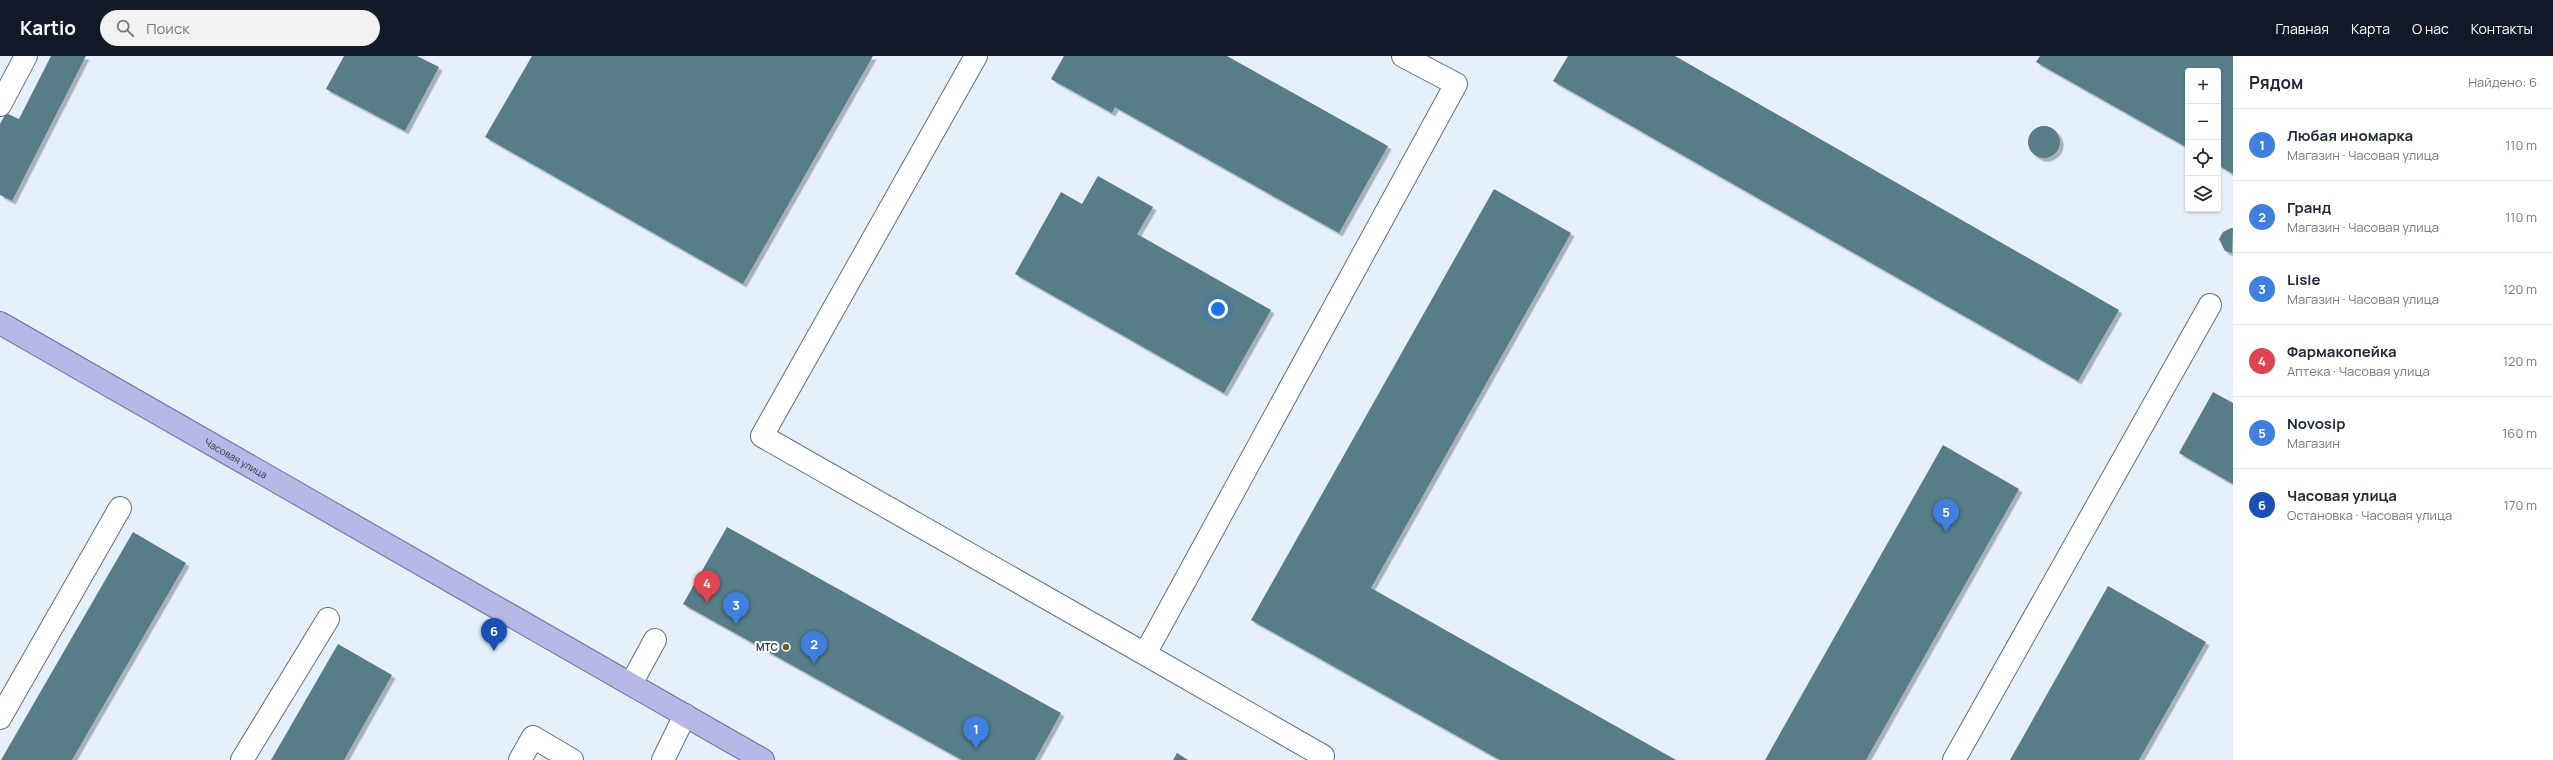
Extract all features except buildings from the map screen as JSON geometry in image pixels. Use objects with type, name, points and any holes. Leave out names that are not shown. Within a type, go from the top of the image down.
[{"type":"main road","name":"Часовая улица","points":[[0,323],[763,760]]},
{"type":"lane","points":[[0,106],[26,56]]},
{"type":"lane","points":[[976,56],[762,436],[1145,654],[1325,759]]},
{"type":"lane","points":[[1145,654],[1456,84],[1403,56]]},
{"type":"lane","points":[[1954,760],[2210,305]]},
{"type":"lane","points":[[0,718],[120,508]]},
{"type":"lane","points":[[242,760],[328,619]]},
{"type":"lane","points":[[631,684],[655,640]]},
{"type":"lane","points":[[662,760],[685,715]]},
{"type":"lane","points":[[520,760],[533,737],[572,760]]},
{"type":"place","name":"Novosip","points":[[1946,532]]},
{"type":"place","name":"Фармакопейка","points":[[707,603]]},
{"type":"place","name":"Lisle","points":[[736,625]]},
{"type":"place","name":"МТС","points":[[786,647]]},
{"type":"place","name":"Часовая улица","points":[[494,651]]},
{"type":"place","name":"Гранд","points":[[814,664]]},
{"type":"place","name":"Любая иномарка","points":[[976,749]]}]
